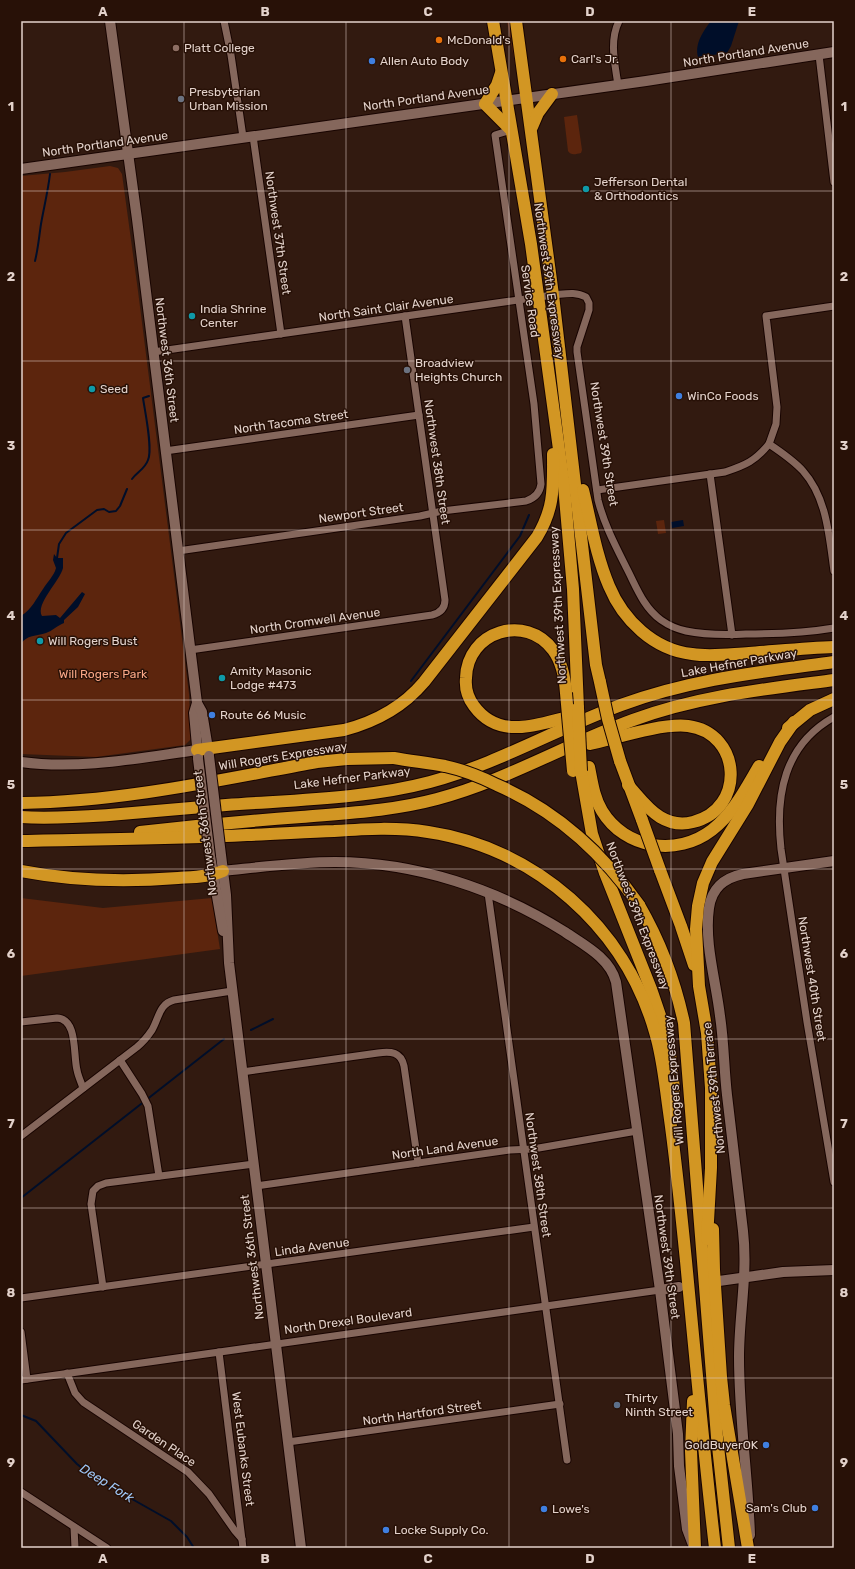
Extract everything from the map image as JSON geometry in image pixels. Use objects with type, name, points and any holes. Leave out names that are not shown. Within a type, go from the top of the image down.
[{"type":"highway","name":"Northwest 39th Expressway","points":[[493,21],[505,100],[531,244],[570,545],[572,691],[578,708],[581,770],[586,802],[592,834],[605,873],[651,989],[667,1040],[673,1081],[678,1178]]},
{"type":"highway","name":"Northwest 39th Expressway","points":[[516,21],[553,295],[596,665],[608,719],[620,761],[686,939],[699,986]]},
{"type":"highway","points":[[501,72],[497,85],[485,104],[511,130]]},
{"type":"highway","points":[[531,129],[538,113],[552,94]]},
{"type":"highway","points":[[203,754],[356,727],[384,715],[401,704],[416,691],[530,548],[544,525],[550,510],[553,495],[553,405]]},
{"type":"highway","points":[[571,444],[586,502],[592,535],[609,587],[623,613],[645,634],[668,647],[690,654],[713,656],[834,646]]},
{"type":"highway","points":[[618,706],[529,726],[503,726],[485,717],[472,703],[466,684],[468,665],[477,647],[492,635],[511,630],[531,633],[544,640],[555,652],[563,675],[572,691],[581,770],[606,816],[618,830],[626,835],[644,843],[666,847],[680,845],[696,840],[708,833],[725,817],[782,733],[810,710],[834,699]]},
{"type":"highway","name":"Lake Hefner Parkway","points":[[21,817],[74,817],[381,792],[429,782],[472,769],[618,706],[667,690],[718,678],[834,662]]},
{"type":"highway","points":[[71,839],[190,826],[394,808],[437,799],[474,788],[632,720],[687,704],[729,695],[834,680]]},
{"type":"highway","points":[[578,708],[581,770]]},
{"type":"highway","points":[[748,1548],[726,1420],[721,1377],[714,1270],[710,1061],[699,986],[696,924],[699,901],[705,879],[712,862],[748,804],[780,742],[794,722]]},
{"type":"highway","points":[[559,752],[655,729],[683,726],[697,728],[712,735],[723,747],[730,762],[731,780],[724,799],[718,808],[711,814],[694,822],[674,822],[662,818],[652,811],[628,785]]},
{"type":"highway","name":"Will Rogers Expressway","points":[[21,803],[70,802],[128,796],[317,762],[347,759],[394,758],[447,767],[478,776],[517,793],[545,810],[570,828],[590,846],[623,883],[639,905],[651,926],[675,984],[684,1023],[717,1437],[729,1548]]},
{"type":"highway","name":"Will Rogers Expressway","points":[[21,841],[191,838],[368,829],[410,829],[467,840],[485,846],[529,867],[554,884],[577,903],[594,920],[616,950],[634,980],[649,1012],[659,1048],[678,1178],[715,1548]]},
{"type":"highway","points":[[21,870],[55,876],[107,881],[159,879],[218,873]]},
{"type":"highway","points":[[704,1276],[711,1168]]},
{"type":"highway","points":[[694,1548],[691,1451],[695,1358]]},
{"type":"main road","name":"Northwest 36th Street","points":[[110,21],[197,703],[202,712],[203,754],[210,856],[218,873]]},
{"type":"main road","name":"North Portland Avenue","points":[[21,169],[618,85],[834,52]]},
{"type":"main road","name":"Northwest 36th Street","points":[[203,754],[221,855],[218,873],[301,1548]]},
{"type":"main road","points":[[21,762],[35,764],[77,765],[203,754]]},
{"type":"main road","points":[[784,868],[834,861]]},
{"type":"main road","points":[[218,873],[300,863],[362,863],[421,872],[457,882],[488,893]]},
{"type":"main road","name":"Northwest 39th Terrace","points":[[745,1277],[744,1232],[727,1097],[722,1027],[708,933],[709,913],[712,897],[718,886],[730,878],[743,874],[784,868]]},
{"type":"main road","name":"Northwest 39th Street","points":[[488,893],[529,912],[562,931],[594,952],[612,969],[616,982],[660,1290],[678,1434],[679,1466],[687,1529],[694,1548]]},
{"type":"main road","points":[[719,1281],[784,1272],[834,1270]]},
{"type":"main road","points":[[745,1277],[739,1332],[739,1374],[751,1548]]},
{"type":"main road","name":"North Drexel Boulevard","points":[[660,1290],[679,1287]]},
{"type":"street","name":"Northwest 37th Street","points":[[224,21],[248,137],[281,334]]},
{"type":"street","points":[[618,85],[613,43],[614,31],[619,21]]},
{"type":"street","points":[[818,55],[831,138],[834,182]]},
{"type":"street","name":"Service Road","points":[[511,130],[495,135],[535,412],[541,487]]},
{"type":"street","name":"North Saint Clair Avenue","points":[[153,352],[572,293],[586,297],[589,303],[589,310],[582,330]]},
{"type":"street","points":[[597,490],[710,474],[741,467],[750,463],[769,444],[776,424],[777,407],[766,316],[834,306]]},
{"type":"street","name":"Northwest 38th Street","points":[[405,316],[445,600],[442,610]]},
{"type":"street","name":"Northwest 39th Street","points":[[582,330],[577,347],[577,358],[598,500],[605,524],[617,551],[643,601],[652,613],[672,626],[686,631],[732,635],[791,633],[834,628]]},
{"type":"street","name":"North Tacoma Street","points":[[166,451],[419,415]]},
{"type":"street","points":[[769,444],[795,463],[804,472],[814,488],[824,510],[834,571]]},
{"type":"street","points":[[710,474],[732,635]]},
{"type":"street","name":"Newport Street","points":[[178,551],[433,513],[526,501],[536,496],[541,487]]},
{"type":"street","name":"North Cromwell Avenue","points":[[190,650],[432,615],[442,610]]},
{"type":"street","name":"Northwest 40th Street","points":[[834,717],[812,732],[800,745],[790,762],[784,779],[780,826],[780,844],[807,1022],[834,1182]]},
{"type":"street","name":"Northwest 38th Street","points":[[488,893],[567,1460]]},
{"type":"street","points":[[21,1136],[145,1039],[152,1030],[161,1010],[167,1003],[174,1000],[232,991]]},
{"type":"street","points":[[21,1022],[57,1018],[67,1021],[72,1031],[77,1070],[83,1088]]},
{"type":"street","points":[[242,1072],[385,1052],[391,1052],[399,1055],[402,1058],[404,1066],[418,1163]]},
{"type":"street","points":[[120,1060],[143,1095],[148,1106],[159,1176]]},
{"type":"street","name":"North Land Avenue","points":[[256,1186],[418,1163],[540,1148],[637,1131]]},
{"type":"street","points":[[103,1287],[91,1204],[92,1191],[101,1184],[254,1164]]},
{"type":"street","name":"Linda Avenue","points":[[21,1298],[534,1227]]},
{"type":"street","name":"North Drexel Boulevard","points":[[24,1379],[276,1345],[660,1290]]},
{"type":"street","points":[[21,1332],[24,1379]]},
{"type":"street","name":"West Eubanks Street","points":[[219,1352],[244,1548]]},
{"type":"street","name":"Garden Place","points":[[67,1373],[75,1393],[83,1402],[179,1465],[194,1477],[209,1494],[242,1539]]},
{"type":"street","name":"North Hartford Street","points":[[288,1442],[560,1404]]},
{"type":"street","points":[[21,1492],[107,1548]]},
{"type":"street","points":[[74,1527],[75,1548]]},
{"type":"green space","points":[[507,21],[511,21],[519,78],[517,75]]},
{"type":"green space","points":[[577,115],[582,150],[581,153],[572,154],[568,151],[564,117]]},
{"type":"green space","name":"Will Rogers Park","points":[[110,166],[118,168],[122,174],[189,694],[191,739],[185,745],[96,757],[21,754],[21,176]]},
{"type":"green space","points":[[664,520],[666,533],[658,534],[656,521]]},
{"type":"green space","points":[[21,898],[103,908],[212,898],[220,949],[21,976]]},
{"type":"water","points":[[711,21],[739,21],[731,46],[727,53],[698,57],[697,47],[703,33]]},
{"type":"water","points":[[683,520],[684,526],[672,528],[671,522]]},
{"type":"water","points":[[54,554],[57,558],[63,558],[63,568],[42,605],[42,616],[56,615],[60,618],[82,592],[85,594],[78,607],[64,620],[64,623],[46,633],[29,637],[21,644],[21,616],[31,607],[54,574],[56,568],[53,560]]},
{"type":"waterway","points":[[35,261],[50,174]]},
{"type":"waterway","points":[[132,479],[145,466],[148,460],[150,448],[143,398],[149,396]]},
{"type":"waterway","points":[[57,558],[59,544],[66,533],[97,510],[104,509],[109,512],[116,511],[120,506],[127,489]]},
{"type":"waterway","points":[[411,681],[520,536],[529,515]]},
{"type":"waterway","points":[[251,1030],[273,1019]]},
{"type":"waterway","points":[[21,1198],[224,1039]]},
{"type":"waterway","name":"Deep Fork","points":[[21,1415],[36,1421],[77,1464],[93,1477],[171,1521],[187,1537],[194,1548]]},
{"type":"place","name":"McDonald's","points":[[439,40]]},
{"type":"place","name":"Platt College","points":[[176,48]]},
{"type":"place","name":"Carl's Jr.","points":[[563,59]]},
{"type":"place","name":"Allen Auto Body","points":[[372,61]]},
{"type":"place","name":"Presbyterian Urban Mission","points":[[181,99]]},
{"type":"place","name":"Jefferson Dental & Orthodontics","points":[[586,189]]},
{"type":"place","name":"India Shrine Center","points":[[192,316]]},
{"type":"place","name":"Broadview Heights Church","points":[[407,370]]},
{"type":"place","name":"Seed","points":[[92,389]]},
{"type":"place","name":"WinCo Foods","points":[[679,396]]},
{"type":"place","name":"Will Rogers Bust","points":[[40,641]]},
{"type":"place","name":"Amity Masonic Lodge #473","points":[[222,678]]},
{"type":"place","name":"Route 66 Music","points":[[212,715]]},
{"type":"place","name":"Thirty Ninth Street","points":[[617,1405]]},
{"type":"place","name":"GoldBuyerOK","points":[[766,1445]]},
{"type":"place","name":"Sam's Club","points":[[815,1508]]},
{"type":"place","name":"Lowe's","points":[[544,1509]]},
{"type":"place","name":"Locke Supply Co.","points":[[386,1530]]}]
